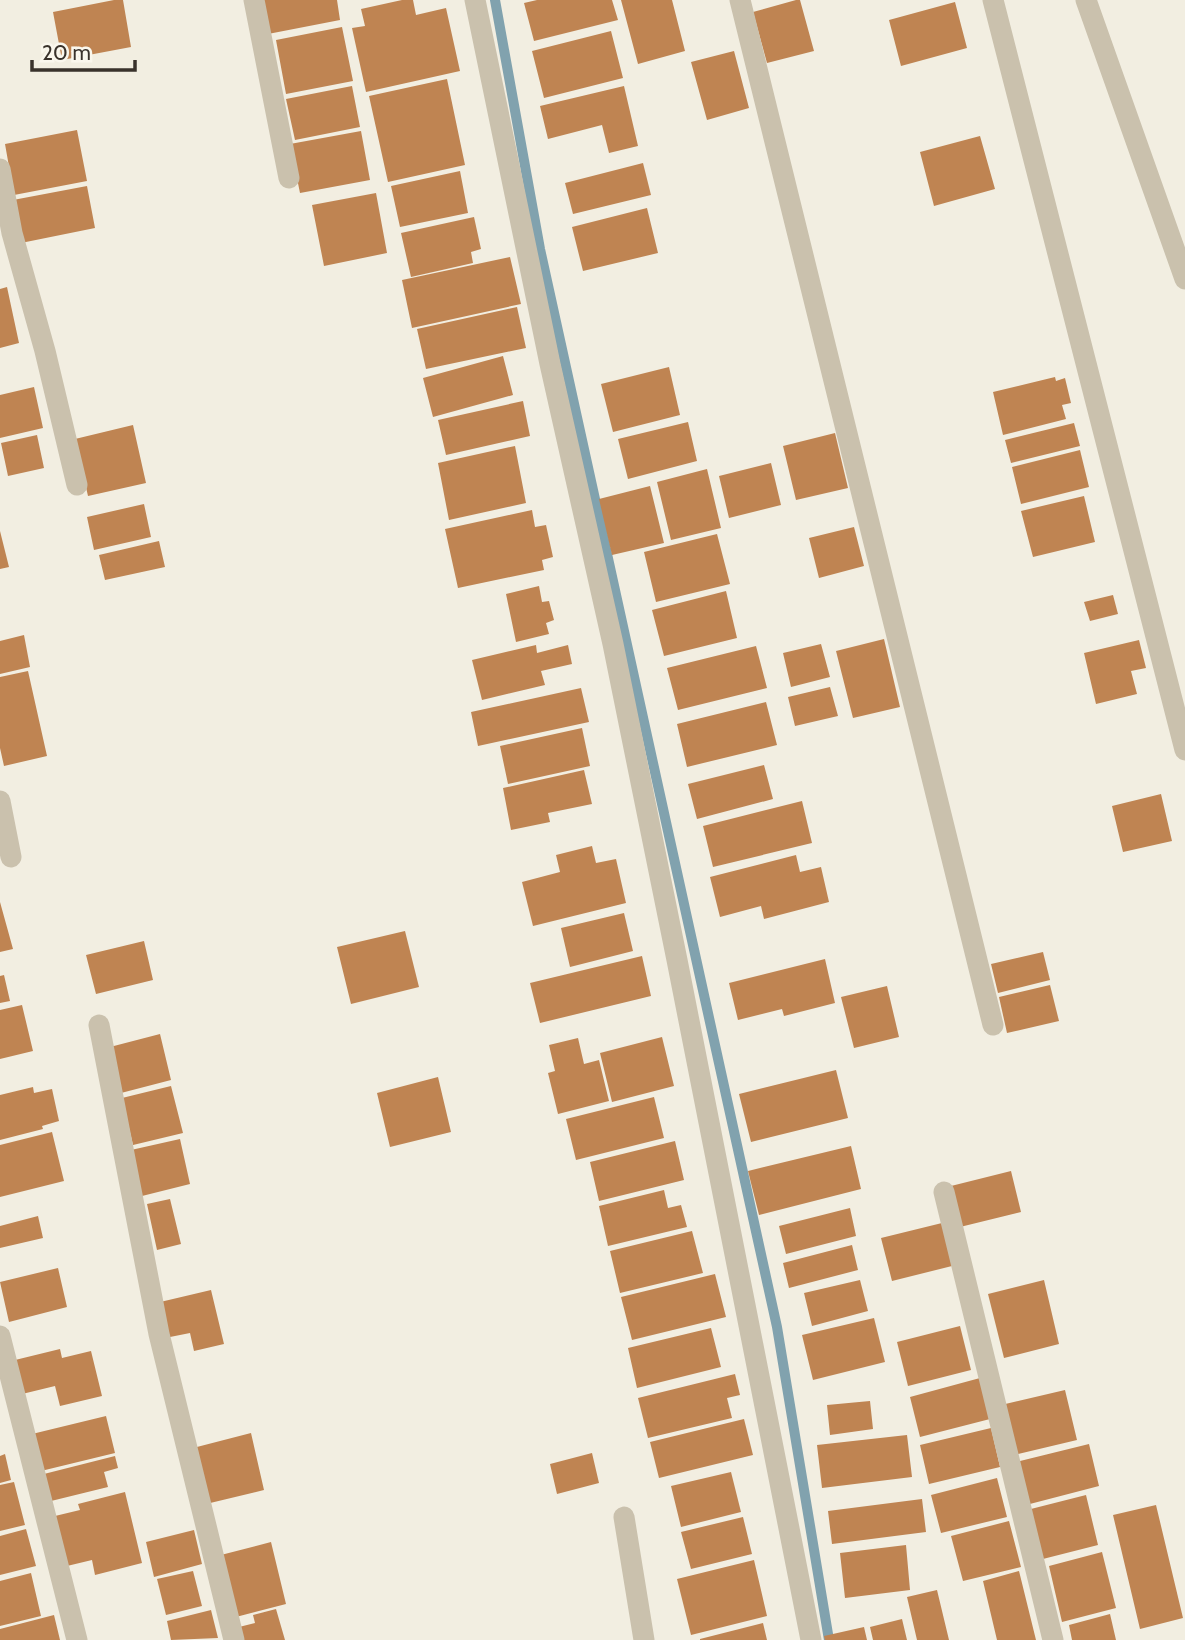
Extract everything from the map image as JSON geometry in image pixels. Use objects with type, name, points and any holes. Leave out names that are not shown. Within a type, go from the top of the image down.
[{"type":"street","points":[[254,0],[289,178]]},
{"type":"street","points":[[475,0],[667,907],[811,1640]]},
{"type":"street","points":[[740,0],[993,1025]]},
{"type":"street","points":[[993,0],[1185,750]]},
{"type":"street","points":[[1086,0],[1185,279]]},
{"type":"street","points":[[0,169],[12,233],[45,351],[77,485]]},
{"type":"street","points":[[0,801],[11,857]]},
{"type":"street","points":[[99,1025],[159,1334],[234,1640]]},
{"type":"street","points":[[944,1192],[1053,1640]]},
{"type":"street","points":[[0,1336],[77,1640]]},
{"type":"street","points":[[624,1517],[644,1640]]},
{"type":"building","points":[[123,0],[131,47],[62,60],[53,12]]},
{"type":"building","points":[[261,0],[337,0],[340,20],[268,34]]},
{"type":"building","points":[[413,0],[416,15],[446,8],[460,71],[366,92],[352,28],[365,26],[361,9]]},
{"type":"building","points":[[537,0],[612,0],[618,20],[534,41],[524,3]]},
{"type":"building","points":[[621,0],[672,0],[685,51],[638,64]]},
{"type":"building","points":[[800,0],[814,51],[767,63],[753,12]]},
{"type":"building","points":[[955,2],[967,48],[901,66],[889,20]]},
{"type":"building","points":[[342,27],[353,81],[286,94],[276,40]]},
{"type":"building","points":[[611,31],[623,78],[544,98],[532,51]]},
{"type":"building","points":[[734,51],[749,108],[707,120],[691,62]]},
{"type":"building","points":[[447,79],[465,165],[388,182],[369,96]]},
{"type":"building","points":[[352,86],[360,127],[295,140],[286,99]]},
{"type":"building","points":[[624,86],[638,146],[609,153],[602,125],[548,139],[540,106]]},
{"type":"building","points":[[77,130],[87,181],[14,195],[5,144]]},
{"type":"building","points":[[361,131],[370,180],[300,193],[290,144]]},
{"type":"building","points":[[980,136],[995,189],[934,206],[920,152]]},
{"type":"building","points":[[643,163],[651,195],[573,214],[565,183]]},
{"type":"building","points":[[460,171],[468,213],[400,227],[391,186]]},
{"type":"building","points":[[87,186],[95,228],[21,243],[13,200]]},
{"type":"building","points":[[376,193],[387,253],[324,266],[312,205]]},
{"type":"building","points":[[647,208],[658,253],[583,271],[572,227]]},
{"type":"building","points":[[474,217],[481,249],[471,252],[473,263],[411,277],[401,233]]},
{"type":"building","points":[[510,257],[521,304],[412,328],[402,280]]},
{"type":"building","points":[[7,287],[19,343],[0,348],[0,289]]},
{"type":"building","points":[[517,307],[526,348],[426,369],[417,329]]},
{"type":"building","points":[[503,356],[513,395],[433,417],[423,378]]},
{"type":"building","points":[[669,367],[680,415],[613,432],[601,384]]},
{"type":"building","points":[[1055,377],[1056,381],[1065,378],[1071,403],[1062,405],[1066,419],[1003,435],[993,392]]},
{"type":"building","points":[[34,387],[43,428],[0,438],[0,395]]},
{"type":"building","points":[[523,401],[530,436],[446,455],[438,420]]},
{"type":"building","points":[[688,422],[697,461],[628,479],[618,439]]},
{"type":"building","points":[[1074,423],[1080,446],[1011,463],[1005,440]]},
{"type":"building","points":[[133,425],[146,483],[88,496],[75,439]]},
{"type":"building","points":[[835,433],[848,488],[796,500],[783,446]]},
{"type":"building","points":[[37,435],[44,468],[8,476],[1,443]]},
{"type":"building","points":[[515,446],[526,503],[449,520],[438,463]]},
{"type":"building","points":[[1080,450],[1089,487],[1021,504],[1012,467]]},
{"type":"building","points":[[771,463],[781,505],[729,518],[719,476]]},
{"type":"building","points":[[707,469],[721,528],[671,540],[657,482]]},
{"type":"building","points":[[650,486],[664,543],[612,555],[599,499]]},
{"type":"building","points":[[1084,496],[1095,542],[1033,557],[1021,511]]},
{"type":"building","points":[[144,504],[151,537],[94,550],[87,517]]},
{"type":"building","points":[[532,510],[535,527],[546,525],[553,557],[542,560],[544,570],[458,588],[445,529]]},
{"type":"building","points":[[854,527],[864,566],[819,578],[809,538]]},
{"type":"building","points":[[0,531],[9,567],[0,569]]},
{"type":"building","points":[[717,534],[730,584],[656,602],[644,552]]},
{"type":"building","points":[[159,541],[165,567],[105,580],[99,555]]},
{"type":"building","points":[[539,586],[542,602],[549,601],[554,620],[546,623],[549,634],[516,642],[506,594]]},
{"type":"building","points":[[726,591],[737,638],[664,656],[652,610]]},
{"type":"building","points":[[1113,595],[1118,614],[1090,621],[1084,602]]},
{"type":"building","points":[[24,635],[30,667],[0,674],[0,641]]},
{"type":"building","points":[[884,639],[900,707],[853,718],[836,651]]},
{"type":"building","points":[[1139,640],[1146,668],[1131,671],[1137,694],[1096,704],[1084,653]]},
{"type":"building","points":[[821,644],[830,677],[791,687],[783,653]]},
{"type":"building","points":[[536,645],[537,653],[568,645],[572,664],[541,671],[545,685],[482,700],[472,660]]},
{"type":"building","points":[[756,646],[767,688],[678,710],[667,668]]},
{"type":"building","points":[[28,671],[47,756],[4,766],[0,748],[0,677]]},
{"type":"building","points":[[830,687],[838,716],[795,726],[788,697]]},
{"type":"building","points":[[581,688],[589,722],[478,746],[471,712]]},
{"type":"building","points":[[766,702],[777,745],[687,767],[677,724]]},
{"type":"building","points":[[582,728],[590,766],[508,784],[500,746]]},
{"type":"building","points":[[764,765],[773,799],[697,819],[688,784]]},
{"type":"building","points":[[584,770],[592,804],[548,813],[550,822],[511,830],[503,788]]},
{"type":"building","points":[[1161,794],[1172,841],[1123,852],[1112,806]]},
{"type":"building","points":[[802,801],[812,843],[713,867],[703,826]]},
{"type":"building","points":[[592,846],[596,863],[616,859],[626,903],[533,926],[522,882],[560,872],[556,855]]},
{"type":"building","points":[[796,855],[800,872],[821,867],[829,902],[764,919],[761,906],[720,917],[710,877]]},
{"type":"building","points":[[0,902],[13,949],[0,952]]},
{"type":"building","points":[[624,913],[633,951],[570,967],[561,928]]},
{"type":"building","points":[[405,931],[419,987],[351,1004],[337,947]]},
{"type":"building","points":[[144,941],[153,980],[96,994],[86,955]]},
{"type":"building","points":[[1043,952],[1050,980],[998,993],[991,964]]},
{"type":"building","points":[[642,956],[651,996],[540,1023],[530,983]]},
{"type":"building","points":[[825,959],[835,1003],[784,1016],[782,1009],[738,1020],[729,983]]},
{"type":"building","points":[[4,975],[10,1001],[0,1003],[0,976]]},
{"type":"building","points":[[1050,985],[1059,1021],[1007,1033],[999,997]]},
{"type":"building","points":[[887,986],[899,1037],[854,1048],[841,997]]},
{"type":"building","points":[[22,1005],[33,1051],[0,1059],[0,1010]]},
{"type":"building","points":[[160,1034],[171,1080],[121,1093],[110,1047]]},
{"type":"building","points":[[662,1037],[674,1086],[612,1102],[600,1053]]},
{"type":"building","points":[[578,1038],[584,1064],[599,1060],[609,1101],[558,1114],[548,1073],[555,1071],[549,1045]]},
{"type":"building","points":[[836,1070],[848,1118],[751,1142],[739,1094]]},
{"type":"building","points":[[438,1077],[451,1132],[390,1147],[377,1093]]},
{"type":"building","points":[[171,1086],[183,1133],[133,1145],[122,1098]]},
{"type":"building","points":[[33,1087],[34,1093],[52,1089],[59,1121],[42,1126],[43,1129],[0,1140],[0,1095]]},
{"type":"building","points":[[654,1097],[664,1138],[576,1160],[566,1119]]},
{"type":"building","points":[[52,1132],[64,1181],[0,1197],[0,1145]]},
{"type":"building","points":[[180,1139],[190,1184],[142,1196],[131,1150]]},
{"type":"building","points":[[675,1141],[684,1180],[599,1201],[590,1162]]},
{"type":"building","points":[[851,1146],[861,1189],[759,1215],[748,1171]]},
{"type":"building","points":[[1011,1171],[1021,1212],[960,1227],[951,1186]]},
{"type":"building","points":[[664,1190],[668,1208],[681,1205],[687,1227],[608,1246],[599,1206]]},
{"type":"building","points":[[170,1199],[181,1244],[157,1250],[147,1204]]},
{"type":"building","points":[[850,1208],[856,1236],[786,1254],[779,1226]]},
{"type":"building","points":[[38,1216],[43,1238],[0,1248],[0,1226]]},
{"type":"building","points":[[942,1223],[952,1266],[892,1281],[881,1238]]},
{"type":"building","points":[[692,1231],[703,1273],[620,1293],[610,1251]]},
{"type":"building","points":[[852,1245],[858,1270],[789,1288],[783,1263]]},
{"type":"building","points":[[58,1268],[67,1307],[9,1322],[0,1282]]},
{"type":"building","points":[[715,1274],[726,1317],[632,1340],[621,1297]]},
{"type":"building","points":[[860,1280],[868,1311],[812,1326],[804,1293]]},
{"type":"building","points":[[1044,1280],[1059,1344],[1004,1358],[988,1294]]},
{"type":"building","points":[[211,1290],[224,1344],[194,1351],[190,1333],[165,1338],[156,1303]]},
{"type":"building","points":[[874,1318],[885,1362],[813,1380],[802,1335]]},
{"type":"building","points":[[960,1326],[971,1370],[908,1386],[897,1342]]},
{"type":"building","points":[[711,1328],[721,1367],[637,1388],[628,1348]]},
{"type":"building","points":[[60,1349],[62,1358],[91,1351],[102,1396],[60,1406],[55,1386],[18,1395],[11,1361]]},
{"type":"building","points":[[735,1374],[740,1395],[727,1398],[732,1418],[648,1438],[638,1398]]},
{"type":"building","points":[[980,1378],[990,1419],[920,1437],[910,1397]]},
{"type":"building","points":[[1065,1390],[1077,1440],[1014,1455],[1001,1405]]},
{"type":"building","points":[[870,1401],[873,1429],[830,1435],[827,1405]]},
{"type":"building","points":[[106,1416],[115,1453],[41,1471],[32,1434]]},
{"type":"building","points":[[744,1419],[753,1455],[659,1478],[650,1442]]},
{"type":"building","points":[[991,1428],[1000,1467],[929,1484],[920,1445]]},
{"type":"building","points":[[251,1433],[264,1490],[206,1504],[193,1448]]},
{"type":"building","points":[[907,1435],[912,1477],[822,1488],[817,1445]]},
{"type":"building","points":[[1089,1444],[1099,1486],[1026,1505],[1016,1462]]},
{"type":"building","points":[[592,1453],[599,1483],[557,1494],[550,1464]]},
{"type":"building","points":[[5,1454],[11,1480],[0,1483],[0,1456]]},
{"type":"building","points":[[115,1456],[118,1468],[104,1472],[108,1487],[47,1502],[40,1475]]},
{"type":"building","points":[[731,1472],[741,1512],[681,1527],[671,1486]]},
{"type":"building","points":[[997,1478],[1007,1517],[941,1533],[931,1495]]},
{"type":"building","points":[[14,1482],[25,1525],[0,1531],[0,1485]]},
{"type":"building","points":[[125,1492],[142,1563],[95,1575],[92,1560],[67,1566],[55,1516],[80,1510],[78,1504]]},
{"type":"building","points":[[1086,1495],[1098,1545],[1035,1561],[1023,1511]]},
{"type":"building","points":[[922,1499],[926,1532],[832,1544],[828,1511]]},
{"type":"building","points":[[1156,1505],[1183,1618],[1140,1629],[1113,1515]]},
{"type":"building","points":[[743,1517],[752,1554],[691,1569],[681,1532]]},
{"type":"building","points":[[1009,1521],[1021,1567],[963,1581],[951,1536]]},
{"type":"building","points":[[26,1529],[36,1566],[0,1575],[0,1536]]},
{"type":"building","points":[[194,1530],[202,1564],[154,1577],[146,1542]]},
{"type":"building","points":[[271,1542],[286,1604],[232,1618],[217,1556]]},
{"type":"building","points":[[906,1545],[910,1590],[845,1598],[840,1553]]},
{"type":"building","points":[[1102,1552],[1116,1608],[1062,1622],[1049,1566]]},
{"type":"building","points":[[754,1560],[767,1616],[691,1635],[677,1579]]},
{"type":"building","points":[[193,1571],[202,1606],[166,1615],[157,1579]]},
{"type":"building","points":[[1019,1571],[1036,1640],[997,1640],[983,1581]]},
{"type":"building","points":[[31,1573],[41,1616],[0,1626],[0,1581]]},
{"type":"building","points":[[937,1590],[949,1640],[917,1640],[907,1597]]},
{"type":"building","points":[[276,1609],[285,1640],[238,1640],[235,1628],[255,1623],[253,1615]]},
{"type":"building","points":[[211,1610],[218,1638],[171,1640],[167,1621]]},
{"type":"building","points":[[1110,1614],[1116,1640],[1072,1640],[1069,1625]]},
{"type":"building","points":[[54,1615],[60,1640],[0,1640],[0,1629]]},
{"type":"building","points":[[902,1619],[907,1640],[873,1640],[870,1627]]},
{"type":"building","points":[[763,1623],[767,1640],[700,1640],[700,1639]]},
{"type":"building","points":[[864,1627],[867,1640],[825,1640],[824,1636]]},
{"type":"waterway","points":[[495,0],[540,249],[777,1327],[829,1640]]}]
